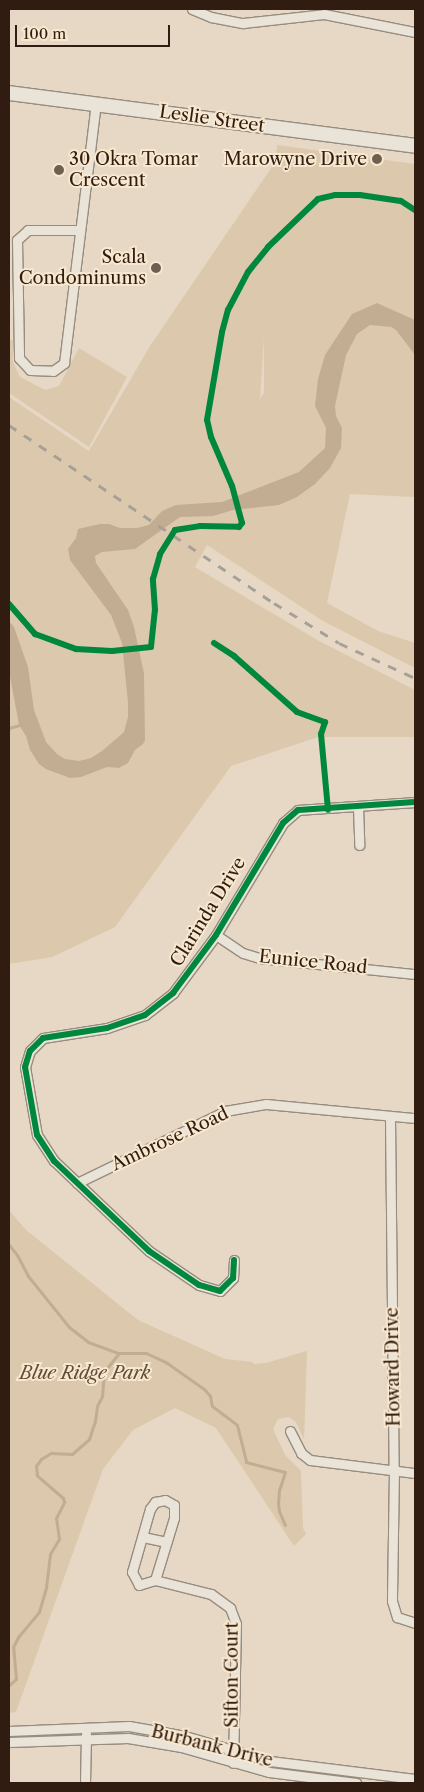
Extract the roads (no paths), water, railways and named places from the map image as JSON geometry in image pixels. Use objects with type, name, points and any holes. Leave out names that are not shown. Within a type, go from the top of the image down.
[{"type":"main road","name":"Leslie Street","points":[[9,93],[415,146]]},
{"type":"street","points":[[192,9],[211,17],[243,23],[324,14],[415,32]]},
{"type":"street","points":[[80,230],[28,230],[18,240],[20,358],[30,370],[53,371],[64,363],[96,104]]},
{"type":"street","name":"Clarinda Drive","points":[[234,1260],[233,1278],[220,1291],[199,1285],[149,1251],[54,1161],[37,1136],[26,1067],[30,1051],[42,1038],[106,1028],[145,1015],[173,993],[216,934],[282,822],[298,810],[415,802]]},
{"type":"street","points":[[358,807],[359,845]]},
{"type":"street","name":"Eunice Road","points":[[216,934],[243,953],[259,958],[415,974]]},
{"type":"street","name":"Ambrose Road","points":[[78,1183],[226,1111],[266,1104],[415,1118]]},
{"type":"street","name":"Howard Drive","points":[[390,1117],[394,1470],[392,1601],[397,1617],[415,1623]]},
{"type":"street","points":[[290,1431],[300,1453],[310,1460],[415,1473]]},
{"type":"street","name":"Sifton Court","points":[[155,1580],[174,1518],[174,1505],[165,1500],[155,1502],[150,1509],[132,1572],[139,1585],[155,1580],[211,1594],[230,1608],[236,1624],[233,1763]]},
{"type":"street","points":[[143,1537],[166,1542]]},
{"type":"street","name":"Burbank Drive","points":[[9,1730],[129,1726],[185,1736],[233,1752],[270,1761],[390,1780],[415,1779]]},
{"type":"street","points":[[85,1783],[86,1728]]},
{"type":"street","name":"Burbank Drive","points":[[9,1742],[128,1738],[181,1747],[269,1772],[356,1783]]},
{"type":"waterway","points":[[9,728],[23,724]]},
{"type":"waterway","points":[[9,1245],[17,1255],[28,1276],[69,1327],[88,1342],[119,1353],[146,1353],[167,1363],[204,1389],[210,1396],[212,1406],[237,1425],[246,1462],[285,1472],[279,1490],[278,1503],[285,1525]]},
{"type":"waterway","points":[[9,1685],[16,1679],[13,1647],[18,1637],[39,1612],[46,1587],[50,1554],[59,1539],[56,1518],[64,1502],[63,1498],[37,1475],[36,1466],[41,1459],[51,1453],[72,1454],[89,1439],[95,1421],[97,1406],[102,1396],[104,1372],[119,1353]]},
{"type":"railway","points":[[9,425],[274,603],[339,643],[415,678]]},
{"type":"place","name":"Marowyne Drive","points":[[377,159]]},
{"type":"place","name":"30 Okra Tomar Crescent","points":[[59,170]]},
{"type":"place","name":"Scala Condominums","points":[[156,268]]},
{"type":"park label","name":"Blue Ridge Park","points":[[85,1373]]}]
